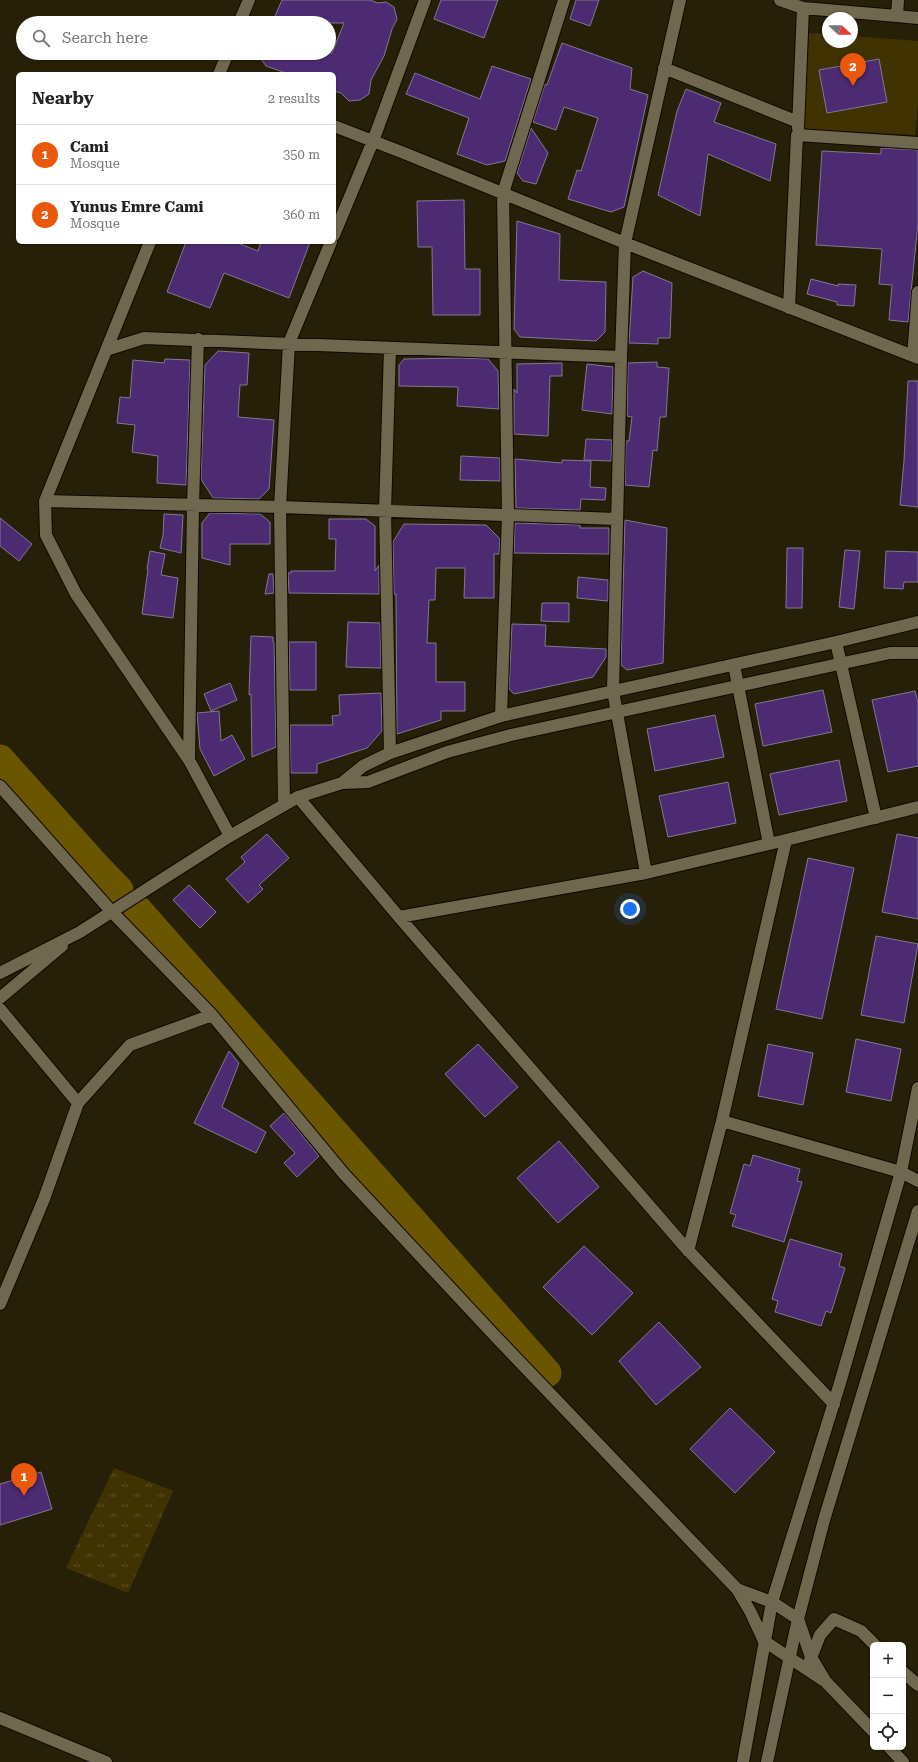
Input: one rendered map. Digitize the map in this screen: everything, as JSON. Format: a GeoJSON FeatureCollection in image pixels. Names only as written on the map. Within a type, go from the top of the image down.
{"type":"FeatureCollection","features":[{"type":"Feature","properties":{"kind":"street"},"geometry":{"type":"LineString","coordinates":[[243,16],[249,0]]}},
{"type":"Feature","properties":{"kind":"street"},"geometry":{"type":"LineString","coordinates":[[336,230],[373,141],[425,0]]}},
{"type":"Feature","properties":{"kind":"street"},"geometry":{"type":"LineString","coordinates":[[501,716],[508,515],[503,193],[564,0]]}},
{"type":"Feature","properties":{"kind":"street"},"geometry":{"type":"LineString","coordinates":[[646,872],[613,691],[625,243],[680,0]]}},
{"type":"Feature","properties":{"kind":"street"},"geometry":{"type":"LineString","coordinates":[[780,0],[803,8],[918,18]]}},
{"type":"Feature","properties":{"kind":"street"},"geometry":{"type":"LineString","coordinates":[[897,16],[898,0]]}},
{"type":"Feature","properties":{"kind":"street"},"geometry":{"type":"LineString","coordinates":[[788,308],[803,8]]}},
{"type":"Feature","properties":{"kind":"street"},"geometry":{"type":"LineString","coordinates":[[220,72],[225,60]]}},
{"type":"Feature","properties":{"kind":"street"},"geometry":{"type":"LineString","coordinates":[[664,68],[798,122]]}},
{"type":"Feature","properties":{"kind":"street"},"geometry":{"type":"LineString","coordinates":[[336,127],[788,308],[915,357],[918,292]]}},
{"type":"Feature","properties":{"kind":"street"},"geometry":{"type":"LineString","coordinates":[[797,135],[918,144]]}},
{"type":"Feature","properties":{"kind":"street"},"geometry":{"type":"LineString","coordinates":[[149,244],[45,501],[46,535],[76,594],[189,760],[230,836]]}},
{"type":"Feature","properties":{"kind":"street"},"geometry":{"type":"LineString","coordinates":[[284,805],[280,507],[289,343],[330,244]]}},
{"type":"Feature","properties":{"kind":"street"},"geometry":{"type":"LineString","coordinates":[[106,350],[144,338],[289,343],[390,349],[621,357]]}},
{"type":"Feature","properties":{"kind":"street"},"geometry":{"type":"LineString","coordinates":[[189,760],[193,505],[198,339]]}},
{"type":"Feature","properties":{"kind":"street"},"geometry":{"type":"LineString","coordinates":[[390,349],[385,511],[390,752]]}},
{"type":"Feature","properties":{"kind":"street"},"geometry":{"type":"LineString","coordinates":[[45,501],[280,507],[617,520]]}},
{"type":"Feature","properties":{"kind":"street"},"geometry":{"type":"LineString","coordinates":[[342,783],[363,766],[390,752],[501,716],[836,642],[918,622]]}},
{"type":"Feature","properties":{"kind":"street"},"geometry":{"type":"LineString","coordinates":[[836,642],[876,818]]}},
{"type":"Feature","properties":{"kind":"street"},"geometry":{"type":"LineString","coordinates":[[0,973],[80,932],[230,836],[298,797],[342,783],[368,782],[447,752],[511,735],[737,684],[890,653],[918,652]]}},
{"type":"Feature","properties":{"kind":"street"},"geometry":{"type":"LineString","coordinates":[[734,664],[769,844]]}},
{"type":"Feature","properties":{"kind":"street"},"geometry":{"type":"LineString","coordinates":[[0,786],[112,912],[212,1015],[344,1174],[495,1336],[737,1589],[750,1611],[764,1641],[826,1682]]}},
{"type":"Feature","properties":{"kind":"street"},"geometry":{"type":"LineString","coordinates":[[298,797],[399,917],[688,1251],[834,1404]]}},
{"type":"Feature","properties":{"kind":"street"},"geometry":{"type":"LineString","coordinates":[[399,917],[646,872],[786,840],[918,807]]}},
{"type":"Feature","properties":{"kind":"street"},"geometry":{"type":"LineString","coordinates":[[688,1251],[722,1121],[786,840]]}},
{"type":"Feature","properties":{"kind":"street"},"geometry":{"type":"LineString","coordinates":[[0,998],[80,932]]}},
{"type":"Feature","properties":{"kind":"street"},"geometry":{"type":"LineString","coordinates":[[0,1009],[78,1103]]}},
{"type":"Feature","properties":{"kind":"street"},"geometry":{"type":"LineString","coordinates":[[0,1304],[44,1199],[78,1103],[130,1045],[212,1015]]}},
{"type":"Feature","properties":{"kind":"street"},"geometry":{"type":"LineString","coordinates":[[743,1762],[772,1602],[834,1404],[901,1172],[918,1088]]}},
{"type":"Feature","properties":{"kind":"street"},"geometry":{"type":"LineString","coordinates":[[722,1121],[901,1172],[918,1181]]}},
{"type":"Feature","properties":{"kind":"street"},"geometry":{"type":"LineString","coordinates":[[767,1762],[798,1619],[824,1520],[918,1212]]}},
{"type":"Feature","properties":{"kind":"street"},"geometry":{"type":"LineString","coordinates":[[737,1589],[772,1602],[798,1619],[811,1657],[826,1682],[870,1728]]}},
{"type":"Feature","properties":{"kind":"street"},"geometry":{"type":"LineString","coordinates":[[806,1670],[820,1635],[834,1619],[861,1631],[872,1642]]}},
{"type":"Feature","properties":{"kind":"street"},"geometry":{"type":"LineString","coordinates":[[906,1675],[918,1685]]}},
{"type":"Feature","properties":{"kind":"street"},"geometry":{"type":"LineString","coordinates":[[0,1718],[106,1762]]}},
{"type":"Feature","properties":{"kind":"street"},"geometry":{"type":"LineString","coordinates":[[892,1750],[903,1762]]}},
{"type":"Feature","properties":{"kind":"green space"},"geometry":{"type":"Polygon","coordinates":[[[809,33],[822,34],[822,48],[858,48],[858,36],[918,41],[918,102],[915,135],[803,129],[809,33]]]}},
{"type":"Feature","properties":{"kind":"green space"},"geometry":{"type":"Polygon","coordinates":[[[114,1468],[173,1491],[128,1593],[66,1568],[114,1468]]]}},
{"type":"Feature","properties":{"kind":"building"},"geometry":{"type":"Polygon","coordinates":[[[282,0],[370,0],[378,3],[386,2],[394,7],[397,19],[392,29],[384,56],[371,80],[369,94],[360,100],[349,101],[341,93],[336,92],[336,72],[283,72],[266,66],[262,60],[336,60],[336,43],[344,23],[336,23],[336,16],[275,16],[282,0]]]}},
{"type":"Feature","properties":{"kind":"building"},"geometry":{"type":"Polygon","coordinates":[[[441,0],[498,0],[484,38],[434,19],[441,0]]]}},
{"type":"Feature","properties":{"kind":"building"},"geometry":{"type":"Polygon","coordinates":[[[576,0],[599,0],[590,26],[570,19],[576,0]]]}},
{"type":"Feature","properties":{"kind":"building"},"geometry":{"type":"Polygon","coordinates":[[[562,43],[632,68],[630,89],[648,95],[624,207],[611,212],[568,199],[577,170],[581,171],[598,118],[564,107],[556,130],[533,122],[545,84],[547,85],[562,43]]]}},
{"type":"Feature","properties":{"kind":"building"},"geometry":{"type":"Polygon","coordinates":[[[879,59],[887,102],[827,113],[819,70],[879,59]]]}},
{"type":"Feature","properties":{"kind":"building"},"geometry":{"type":"Polygon","coordinates":[[[492,66],[531,79],[505,161],[487,165],[457,154],[469,118],[406,94],[415,73],[480,99],[492,66]]]}},
{"type":"Feature","properties":{"kind":"building"},"geometry":{"type":"Polygon","coordinates":[[[686,89],[721,103],[714,122],[776,144],[770,181],[708,154],[700,216],[658,195],[677,111],[686,89]]]}},
{"type":"Feature","properties":{"kind":"building"},"geometry":{"type":"Polygon","coordinates":[[[531,128],[548,153],[536,184],[523,181],[517,173],[531,128]]]}},
{"type":"Feature","properties":{"kind":"building"},"geometry":{"type":"Polygon","coordinates":[[[881,148],[918,150],[918,223],[908,322],[889,320],[892,285],[879,284],[882,249],[816,245],[822,151],[881,154],[881,148]]]}},
{"type":"Feature","properties":{"kind":"building"},"geometry":{"type":"Polygon","coordinates":[[[464,200],[465,269],[480,269],[480,315],[433,315],[432,247],[418,247],[417,201],[464,200]]]}},
{"type":"Feature","properties":{"kind":"building"},"geometry":{"type":"Polygon","coordinates":[[[517,221],[560,234],[559,280],[606,282],[605,332],[596,341],[520,337],[514,329],[517,221]]]}},
{"type":"Feature","properties":{"kind":"building"},"geometry":{"type":"Polygon","coordinates":[[[185,244],[240,244],[258,251],[260,244],[309,244],[289,298],[224,273],[210,308],[167,292],[185,244]]]}},
{"type":"Feature","properties":{"kind":"building"},"geometry":{"type":"Polygon","coordinates":[[[643,271],[672,283],[670,338],[658,338],[658,344],[629,343],[633,277],[643,271]]]}},
{"type":"Feature","properties":{"kind":"building"},"geometry":{"type":"Polygon","coordinates":[[[811,279],[838,286],[838,284],[856,285],[854,306],[837,305],[837,302],[807,294],[811,279]]]}},
{"type":"Feature","properties":{"kind":"building"},"geometry":{"type":"Polygon","coordinates":[[[218,351],[249,353],[247,385],[240,385],[238,417],[274,420],[269,489],[259,499],[213,498],[201,479],[205,365],[218,351]]]}},
{"type":"Feature","properties":{"kind":"building"},"geometry":{"type":"Polygon","coordinates":[[[165,359],[190,360],[186,485],[157,483],[158,456],[132,452],[135,425],[117,423],[120,397],[130,398],[133,360],[164,363],[165,359]]]}},
{"type":"Feature","properties":{"kind":"building"},"geometry":{"type":"Polygon","coordinates":[[[404,359],[488,359],[498,371],[499,409],[457,406],[458,387],[399,386],[399,365],[404,359]]]}},
{"type":"Feature","properties":{"kind":"building"},"geometry":{"type":"Polygon","coordinates":[[[657,362],[657,367],[669,368],[666,417],[660,417],[657,451],[653,450],[649,487],[625,485],[626,441],[629,441],[632,417],[627,416],[628,363],[657,362]]]}},
{"type":"Feature","properties":{"kind":"building"},"geometry":{"type":"Polygon","coordinates":[[[562,363],[562,376],[550,376],[548,436],[514,434],[514,389],[517,393],[517,364],[562,363]]]}},
{"type":"Feature","properties":{"kind":"building"},"geometry":{"type":"Polygon","coordinates":[[[587,364],[613,367],[612,414],[582,410],[587,364]]]}},
{"type":"Feature","properties":{"kind":"building"},"geometry":{"type":"Polygon","coordinates":[[[908,381],[918,381],[918,507],[900,505],[908,381]]]}},
{"type":"Feature","properties":{"kind":"building"},"geometry":{"type":"Polygon","coordinates":[[[586,439],[612,440],[611,461],[584,460],[586,439]]]}},
{"type":"Feature","properties":{"kind":"building"},"geometry":{"type":"Polygon","coordinates":[[[461,456],[500,458],[500,481],[460,480],[461,456]]]}},
{"type":"Feature","properties":{"kind":"building"},"geometry":{"type":"Polygon","coordinates":[[[515,459],[562,463],[562,460],[591,461],[590,487],[606,488],[605,500],[581,499],[580,510],[516,508],[515,459]]]}},
{"type":"Feature","properties":{"kind":"building"},"geometry":{"type":"Polygon","coordinates":[[[210,513],[260,514],[270,522],[270,544],[230,544],[230,565],[202,558],[202,523],[210,513]]]}},
{"type":"Feature","properties":{"kind":"building"},"geometry":{"type":"Polygon","coordinates":[[[164,514],[183,515],[181,553],[160,548],[163,535],[164,514]]]}},
{"type":"Feature","properties":{"kind":"building"},"geometry":{"type":"Polygon","coordinates":[[[0,518],[32,544],[19,561],[0,546],[0,518]]]}},
{"type":"Feature","properties":{"kind":"building"},"geometry":{"type":"Polygon","coordinates":[[[329,519],[366,519],[375,526],[375,571],[379,565],[379,594],[289,593],[288,573],[291,573],[291,571],[335,571],[336,539],[329,539],[329,519]]]}},
{"type":"Feature","properties":{"kind":"building"},"geometry":{"type":"Polygon","coordinates":[[[625,520],[667,528],[663,663],[627,670],[621,665],[625,520]]]}},
{"type":"Feature","properties":{"kind":"building"},"geometry":{"type":"Polygon","coordinates":[[[515,523],[580,525],[580,528],[609,528],[609,554],[514,553],[515,523]]]}},
{"type":"Feature","properties":{"kind":"building"},"geometry":{"type":"Polygon","coordinates":[[[404,524],[486,525],[500,539],[499,554],[494,554],[494,598],[464,598],[465,568],[436,568],[435,600],[429,600],[427,643],[436,643],[436,682],[465,682],[465,711],[441,711],[441,720],[397,734],[396,594],[394,594],[393,542],[404,524]]]}},
{"type":"Feature","properties":{"kind":"building"},"geometry":{"type":"Polygon","coordinates":[[[787,548],[803,548],[802,608],[786,608],[787,548]]]}},
{"type":"Feature","properties":{"kind":"building"},"geometry":{"type":"Polygon","coordinates":[[[845,550],[860,551],[854,609],[839,607],[845,550]]]}},
{"type":"Feature","properties":{"kind":"building"},"geometry":{"type":"Polygon","coordinates":[[[150,551],[165,554],[161,575],[178,578],[173,618],[142,614],[150,551]]]}},
{"type":"Feature","properties":{"kind":"building"},"geometry":{"type":"Polygon","coordinates":[[[886,551],[918,552],[918,582],[904,582],[903,589],[884,588],[886,551]]]}},
{"type":"Feature","properties":{"kind":"building"},"geometry":{"type":"Polygon","coordinates":[[[269,574],[273,574],[274,593],[265,594],[269,574]]]}},
{"type":"Feature","properties":{"kind":"building"},"geometry":{"type":"Polygon","coordinates":[[[578,577],[608,580],[608,601],[577,598],[578,577]]]}},
{"type":"Feature","properties":{"kind":"building"},"geometry":{"type":"Polygon","coordinates":[[[542,603],[569,603],[569,622],[541,621],[542,603]]]}},
{"type":"Feature","properties":{"kind":"building"},"geometry":{"type":"Polygon","coordinates":[[[348,622],[380,623],[381,668],[346,667],[348,622]]]}},
{"type":"Feature","properties":{"kind":"building"},"geometry":{"type":"Polygon","coordinates":[[[512,624],[546,625],[545,646],[606,649],[606,657],[593,677],[514,694],[509,689],[512,624]]]}},
{"type":"Feature","properties":{"kind":"building"},"geometry":{"type":"Polygon","coordinates":[[[251,636],[273,637],[276,747],[252,757],[251,694],[249,695],[251,636]]]}},
{"type":"Feature","properties":{"kind":"building"},"geometry":{"type":"Polygon","coordinates":[[[289,642],[316,642],[316,690],[290,690],[289,642]]]}},
{"type":"Feature","properties":{"kind":"building"},"geometry":{"type":"Polygon","coordinates":[[[230,683],[237,700],[211,711],[204,694],[230,683]]]}},
{"type":"Feature","properties":{"kind":"building"},"geometry":{"type":"Polygon","coordinates":[[[823,690],[832,732],[763,746],[755,704],[823,690]]]}},
{"type":"Feature","properties":{"kind":"building"},"geometry":{"type":"Polygon","coordinates":[[[915,691],[918,703],[918,766],[888,772],[872,700],[915,691]]]}},
{"type":"Feature","properties":{"kind":"building"},"geometry":{"type":"Polygon","coordinates":[[[381,693],[382,731],[367,748],[317,764],[317,773],[291,773],[290,725],[333,725],[332,716],[340,715],[339,695],[381,693]]]}},
{"type":"Feature","properties":{"kind":"building"},"geometry":{"type":"Polygon","coordinates":[[[219,711],[221,741],[232,735],[245,759],[214,776],[200,749],[197,713],[219,711]]]}},
{"type":"Feature","properties":{"kind":"building"},"geometry":{"type":"Polygon","coordinates":[[[715,715],[724,757],[655,771],[647,729],[715,715]]]}},
{"type":"Feature","properties":{"kind":"building"},"geometry":{"type":"Polygon","coordinates":[[[839,760],[847,801],[779,815],[770,774],[839,760]]]}},
{"type":"Feature","properties":{"kind":"building"},"geometry":{"type":"Polygon","coordinates":[[[728,782],[736,823],[668,837],[659,796],[728,782]]]}},
{"type":"Feature","properties":{"kind":"building"},"geometry":{"type":"Polygon","coordinates":[[[267,834],[289,858],[259,885],[263,889],[248,903],[226,879],[245,862],[241,857],[267,834]]]}},
{"type":"Feature","properties":{"kind":"building"},"geometry":{"type":"Polygon","coordinates":[[[897,834],[918,838],[918,919],[882,912],[897,834]]]}},
{"type":"Feature","properties":{"kind":"building"},"geometry":{"type":"Polygon","coordinates":[[[808,858],[854,868],[822,1019],[776,1009],[808,858]]]}},
{"type":"Feature","properties":{"kind":"building"},"geometry":{"type":"Polygon","coordinates":[[[189,885],[216,912],[200,928],[173,900],[189,885]]]}},
{"type":"Feature","properties":{"kind":"building"},"geometry":{"type":"Polygon","coordinates":[[[876,936],[918,944],[904,1023],[861,1015],[876,936]]]}},
{"type":"Feature","properties":{"kind":"building"},"geometry":{"type":"Polygon","coordinates":[[[856,1039],[901,1049],[891,1101],[846,1092],[856,1039]]]}},
{"type":"Feature","properties":{"kind":"building"},"geometry":{"type":"Polygon","coordinates":[[[478,1044],[518,1087],[485,1117],[445,1074],[478,1044]]]}},
{"type":"Feature","properties":{"kind":"building"},"geometry":{"type":"Polygon","coordinates":[[[768,1044],[813,1053],[803,1105],[758,1096],[768,1044]]]}},
{"type":"Feature","properties":{"kind":"building"},"geometry":{"type":"Polygon","coordinates":[[[229,1051],[239,1063],[222,1107],[266,1132],[256,1153],[194,1123],[229,1051]]]}},
{"type":"Feature","properties":{"kind":"building"},"geometry":{"type":"Polygon","coordinates":[[[284,1113],[319,1156],[297,1177],[284,1163],[295,1153],[270,1126],[284,1113]]]}},
{"type":"Feature","properties":{"kind":"building"},"geometry":{"type":"Polygon","coordinates":[[[559,1141],[599,1187],[558,1223],[517,1178],[559,1141]]]}},
{"type":"Feature","properties":{"kind":"building"},"geometry":{"type":"Polygon","coordinates":[[[753,1155],[800,1169],[797,1181],[802,1182],[784,1242],[732,1226],[736,1215],[730,1213],[744,1164],[750,1166],[753,1155]]]}},
{"type":"Feature","properties":{"kind":"building"},"geometry":{"type":"Polygon","coordinates":[[[790,1239],[842,1254],[839,1266],[845,1268],[831,1313],[826,1311],[821,1326],[775,1312],[778,1301],[772,1299],[790,1239]]]}},
{"type":"Feature","properties":{"kind":"building"},"geometry":{"type":"Polygon","coordinates":[[[584,1246],[633,1293],[592,1335],[543,1287],[584,1246]]]}},
{"type":"Feature","properties":{"kind":"building"},"geometry":{"type":"Polygon","coordinates":[[[659,1322],[701,1367],[656,1405],[619,1361],[659,1322]]]}},
{"type":"Feature","properties":{"kind":"building"},"geometry":{"type":"Polygon","coordinates":[[[730,1408],[775,1452],[735,1493],[690,1449],[730,1408]]]}},
{"type":"Feature","properties":{"kind":"building"},"geometry":{"type":"Polygon","coordinates":[[[41,1472],[52,1509],[0,1525],[0,1484],[41,1472]]]}},
{"type":"Feature","properties":{"kind":"waterway"},"geometry":{"type":"LineString","coordinates":[[0,759],[119,890]]}},
{"type":"Feature","properties":{"kind":"waterway"},"geometry":{"type":"LineString","coordinates":[[138,910],[547,1373]]}},
{"type":"Feature","properties":{"kind":"place","name":"Yunus Emre Cami"},"geometry":{"type":"Point","coordinates":[853,86]}},
{"type":"Feature","properties":{"kind":"place","name":"Cami"},"geometry":{"type":"Point","coordinates":[24,1496]}}]}
